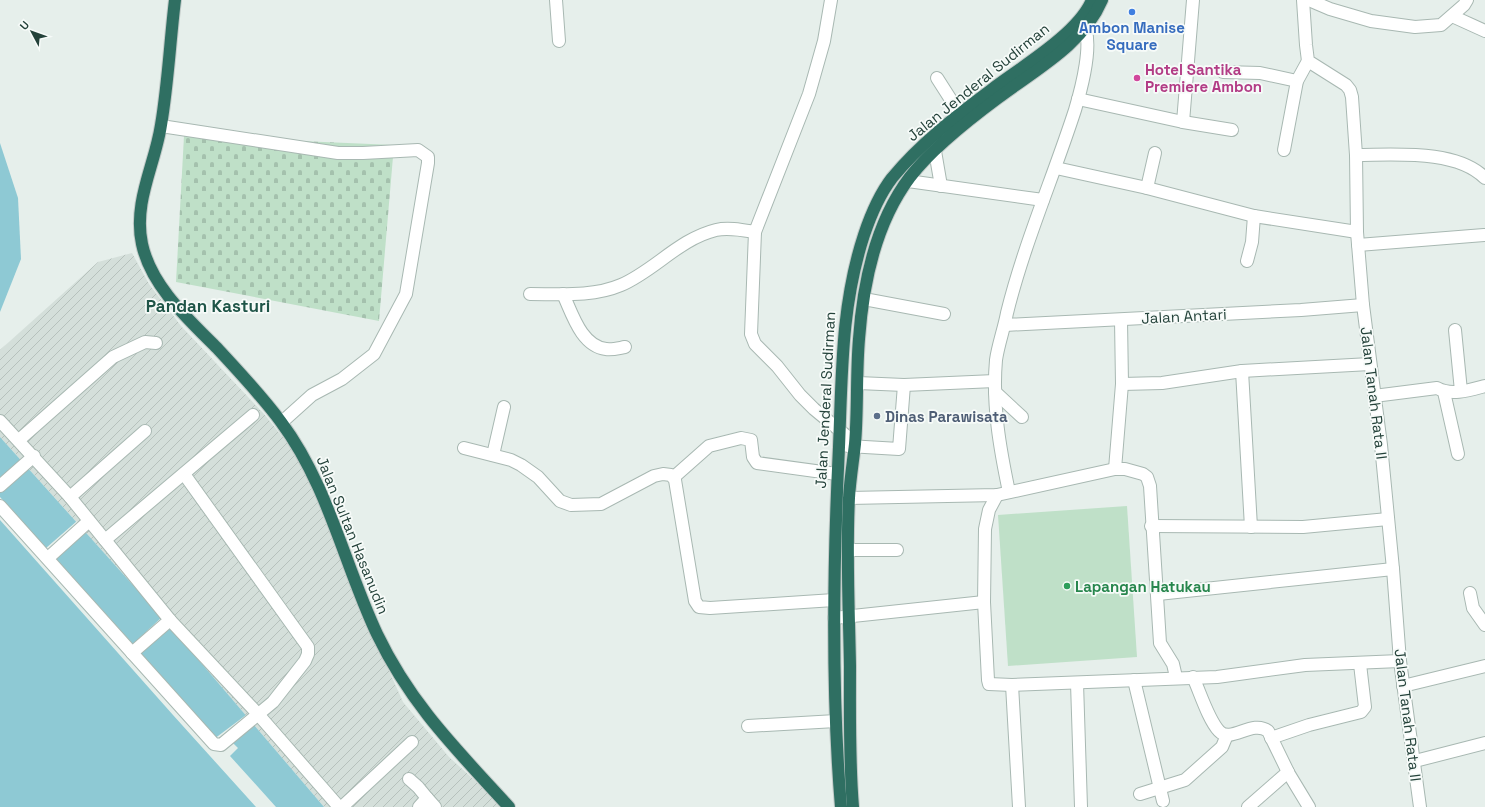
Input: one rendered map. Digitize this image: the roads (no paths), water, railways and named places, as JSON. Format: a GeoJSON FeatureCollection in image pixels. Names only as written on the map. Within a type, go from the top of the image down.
{"type":"FeatureCollection","features":[{"type":"Feature","properties":{"kind":"highway","name":"Jalan Sultan Hasanudin"},"geometry":{"type":"LineString","coordinates":[[175,0],[161,126],[141,201],[139,220],[142,246],[148,264],[181,311],[251,384],[282,422],[303,454],[316,482],[375,631],[392,665],[409,693],[432,723],[510,807]]}},
{"type":"Feature","properties":{"kind":"highway","name":"Jalan Jenderal Sudirman"},"geometry":{"type":"LineString","coordinates":[[841,807],[836,721],[834,618],[837,474],[842,343],[848,296],[857,258],[873,209],[893,177],[933,137],[960,114],[1045,50],[1083,24],[1092,0]]}},
{"type":"Feature","properties":{"kind":"highway","name":"Jalan Jenderal Sudirman"},"geometry":{"type":"LineString","coordinates":[[853,807],[849,763],[849,498],[855,445],[859,340],[864,299],[872,256],[887,214],[908,181],[935,151],[975,116],[1065,48],[1102,0]]}},
{"type":"Feature","properties":{"kind":"street"},"geometry":{"type":"LineString","coordinates":[[556,0],[559,42]]}},
{"type":"Feature","properties":{"kind":"street"},"geometry":{"type":"LineString","coordinates":[[831,0],[824,41],[809,94],[755,232],[751,334],[752,339],[805,399],[855,445]]}},
{"type":"Feature","properties":{"kind":"street"},"geometry":{"type":"LineString","coordinates":[[1183,122],[1194,0]]}},
{"type":"Feature","properties":{"kind":"street"},"geometry":{"type":"LineString","coordinates":[[1284,150],[1297,80],[1308,61],[1306,45],[1311,1],[1337,11],[1371,21],[1415,27],[1441,25],[1464,6],[1467,0]]}},
{"type":"Feature","properties":{"kind":"street"},"geometry":{"type":"LineString","coordinates":[[1452,16],[1485,30]]}},
{"type":"Feature","properties":{"kind":"street"},"geometry":{"type":"LineString","coordinates":[[1009,492],[1000,449],[995,387],[996,359],[1016,278],[1043,200],[1056,168],[1078,99],[1086,58],[1083,24]]}},
{"type":"Feature","properties":{"kind":"street","name":"Jalan Tanah Rata II"},"geometry":{"type":"LineString","coordinates":[[1308,61],[1323,72],[1346,85],[1350,90],[1356,155],[1357,232],[1363,305],[1388,519],[1400,661],[1415,761],[1420,807]]}},
{"type":"Feature","properties":{"kind":"street"},"geometry":{"type":"LineString","coordinates":[[1223,72],[1260,73],[1297,80]]}},
{"type":"Feature","properties":{"kind":"street"},"geometry":{"type":"LineString","coordinates":[[937,78],[960,114]]}},
{"type":"Feature","properties":{"kind":"street"},"geometry":{"type":"LineString","coordinates":[[1078,99],[1183,122],[1232,130]]}},
{"type":"Feature","properties":{"kind":"street"},"geometry":{"type":"LineString","coordinates":[[161,126],[338,153],[363,154],[418,150],[428,157],[406,294],[374,354],[342,379],[312,395],[282,422]]}},
{"type":"Feature","properties":{"kind":"street"},"geometry":{"type":"LineString","coordinates":[[935,151],[941,186]]}},
{"type":"Feature","properties":{"kind":"street"},"geometry":{"type":"LineString","coordinates":[[1147,188],[1155,153]]}},
{"type":"Feature","properties":{"kind":"street"},"geometry":{"type":"LineString","coordinates":[[1356,155],[1427,156],[1454,161],[1472,168],[1485,178]]}},
{"type":"Feature","properties":{"kind":"street"},"geometry":{"type":"LineString","coordinates":[[1056,168],[1147,188],[1254,216],[1357,232]]}},
{"type":"Feature","properties":{"kind":"street"},"geometry":{"type":"LineString","coordinates":[[908,181],[1043,200]]}},
{"type":"Feature","properties":{"kind":"street"},"geometry":{"type":"LineString","coordinates":[[1247,261],[1252,242],[1254,216]]}},
{"type":"Feature","properties":{"kind":"street"},"geometry":{"type":"LineString","coordinates":[[530,294],[590,293],[623,284],[669,253],[702,235],[717,230],[755,232]]}},
{"type":"Feature","properties":{"kind":"street"},"geometry":{"type":"LineString","coordinates":[[1358,245],[1484,235]]}},
{"type":"Feature","properties":{"kind":"street"},"geometry":{"type":"LineString","coordinates":[[563,294],[578,326],[593,345],[605,349],[625,347]]}},
{"type":"Feature","properties":{"kind":"street"},"geometry":{"type":"LineString","coordinates":[[864,299],[944,314]]}},
{"type":"Feature","properties":{"kind":"street","name":"Jalan Antari"},"geometry":{"type":"LineString","coordinates":[[1004,325],[1121,320],[1363,305]]}},
{"type":"Feature","properties":{"kind":"street"},"geometry":{"type":"LineString","coordinates":[[1115,469],[1122,384],[1121,320]]}},
{"type":"Feature","properties":{"kind":"street"},"geometry":{"type":"LineString","coordinates":[[1455,330],[1461,391]]}},
{"type":"Feature","properties":{"kind":"street"},"geometry":{"type":"LineString","coordinates":[[19,440],[113,357],[145,342],[156,343]]}},
{"type":"Feature","properties":{"kind":"street"},"geometry":{"type":"LineString","coordinates":[[1122,384],[1162,383],[1242,371],[1370,364]]}},
{"type":"Feature","properties":{"kind":"street"},"geometry":{"type":"LineString","coordinates":[[1242,371],[1251,527]]}},
{"type":"Feature","properties":{"kind":"street"},"geometry":{"type":"LineString","coordinates":[[858,383],[995,387],[1022,417]]}},
{"type":"Feature","properties":{"kind":"street"},"geometry":{"type":"LineString","coordinates":[[839,446],[855,445],[899,449],[904,385]]}},
{"type":"Feature","properties":{"kind":"street"},"geometry":{"type":"LineString","coordinates":[[1374,396],[1437,388],[1444,392],[1461,391],[1485,386]]}},
{"type":"Feature","properties":{"kind":"street"},"geometry":{"type":"LineString","coordinates":[[1444,392],[1458,454]]}},
{"type":"Feature","properties":{"kind":"street"},"geometry":{"type":"LineString","coordinates":[[493,455],[504,407]]}},
{"type":"Feature","properties":{"kind":"street"},"geometry":{"type":"LineString","coordinates":[[105,540],[253,415]]}},
{"type":"Feature","properties":{"kind":"street"},"geometry":{"type":"LineString","coordinates":[[0,421],[34,456],[70,498],[170,620],[257,713],[339,807]]}},
{"type":"Feature","properties":{"kind":"street"},"geometry":{"type":"LineString","coordinates":[[70,498],[145,431]]}},
{"type":"Feature","properties":{"kind":"street"},"geometry":{"type":"LineString","coordinates":[[674,477],[709,446],[741,438],[752,440],[753,457],[757,463],[837,474]]}},
{"type":"Feature","properties":{"kind":"street"},"geometry":{"type":"LineString","coordinates":[[464,448],[493,455],[521,465],[538,477],[560,501],[571,505],[601,504],[654,476],[668,474],[674,477]]}},
{"type":"Feature","properties":{"kind":"street"},"geometry":{"type":"LineString","coordinates":[[0,486],[34,456]]}},
{"type":"Feature","properties":{"kind":"street"},"geometry":{"type":"LineString","coordinates":[[849,498],[997,495],[1115,469],[1138,472],[1147,477],[1150,486],[1151,526],[1158,594],[1160,643],[1173,664],[1176,677]]}},
{"type":"Feature","properties":{"kind":"street"},"geometry":{"type":"LineString","coordinates":[[0,506],[214,744],[221,746],[257,713],[273,702],[305,661],[308,654],[308,647],[184,474]]}},
{"type":"Feature","properties":{"kind":"street"},"geometry":{"type":"LineString","coordinates":[[674,477],[693,593],[697,605],[703,608],[710,608],[834,600]]}},
{"type":"Feature","properties":{"kind":"street"},"geometry":{"type":"LineString","coordinates":[[997,495],[989,510],[985,529],[984,602],[988,682],[992,684],[1012,685],[1077,683],[1176,677],[1217,677],[1305,665],[1360,664],[1400,661]]}},
{"type":"Feature","properties":{"kind":"street"},"geometry":{"type":"LineString","coordinates":[[1151,526],[1303,527],[1388,519]]}},
{"type":"Feature","properties":{"kind":"street"},"geometry":{"type":"LineString","coordinates":[[48,558],[89,521]]}},
{"type":"Feature","properties":{"kind":"street"},"geometry":{"type":"LineString","coordinates":[[848,550],[897,550]]}},
{"type":"Feature","properties":{"kind":"street"},"geometry":{"type":"LineString","coordinates":[[1158,594],[1393,569]]}},
{"type":"Feature","properties":{"kind":"street"},"geometry":{"type":"LineString","coordinates":[[1470,593],[1472,608],[1485,625]]}},
{"type":"Feature","properties":{"kind":"street"},"geometry":{"type":"LineString","coordinates":[[834,618],[848,618],[984,602]]}},
{"type":"Feature","properties":{"kind":"street"},"geometry":{"type":"LineString","coordinates":[[132,653],[170,620]]}},
{"type":"Feature","properties":{"kind":"street"},"geometry":{"type":"LineString","coordinates":[[1271,738],[1309,725],[1361,712],[1365,707],[1360,664]]}},
{"type":"Feature","properties":{"kind":"street"},"geometry":{"type":"LineString","coordinates":[[1403,686],[1485,666]]}},
{"type":"Feature","properties":{"kind":"street"},"geometry":{"type":"LineString","coordinates":[[1194,677],[1214,725],[1218,730],[1227,736],[1261,727],[1268,731],[1288,772],[1309,807]]}},
{"type":"Feature","properties":{"kind":"street"},"geometry":{"type":"LineString","coordinates":[[1134,680],[1163,801]]}},
{"type":"Feature","properties":{"kind":"street"},"geometry":{"type":"LineString","coordinates":[[1077,683],[1081,807]]}},
{"type":"Feature","properties":{"kind":"street"},"geometry":{"type":"LineString","coordinates":[[1012,685],[1019,807]]}},
{"type":"Feature","properties":{"kind":"street"},"geometry":{"type":"LineString","coordinates":[[748,726],[836,721]]}},
{"type":"Feature","properties":{"kind":"street"},"geometry":{"type":"LineString","coordinates":[[1140,794],[1160,786],[1184,780],[1194,773],[1222,747],[1227,736]]}},
{"type":"Feature","properties":{"kind":"street"},"geometry":{"type":"LineString","coordinates":[[342,807],[412,742]]}},
{"type":"Feature","properties":{"kind":"street"},"geometry":{"type":"LineString","coordinates":[[1415,761],[1485,743]]}},
{"type":"Feature","properties":{"kind":"street"},"geometry":{"type":"LineString","coordinates":[[1248,807],[1288,772]]}},
{"type":"Feature","properties":{"kind":"street"},"geometry":{"type":"LineString","coordinates":[[409,779],[431,802],[419,807]]}},
{"type":"Feature","properties":{"kind":"water"},"geometry":{"type":"Polygon","coordinates":[[[0,143],[18,198],[21,259],[0,312],[0,143]]]}},
{"type":"Feature","properties":{"kind":"water"},"geometry":{"type":"Polygon","coordinates":[[[0,437],[167,623],[324,807],[0,807],[0,437]]]}},
{"type":"Feature","properties":{"kind":"place","name":"Ambon Manise Square"},"geometry":{"type":"Point","coordinates":[1132,12]}},
{"type":"Feature","properties":{"kind":"place","name":"Hotel Santika Premiere Ambon"},"geometry":{"type":"Point","coordinates":[1137,78]}},
{"type":"Feature","properties":{"kind":"place","name":"Dinas Parawisata"},"geometry":{"type":"Point","coordinates":[877,416]}},
{"type":"Feature","properties":{"kind":"place","name":"Lapangan Hatukau"},"geometry":{"type":"Point","coordinates":[1067,586]}},
{"type":"Feature","properties":{"kind":"district","name":"Pandan Kasturi"},"geometry":{"type":"Point","coordinates":[208,306]}}]}
